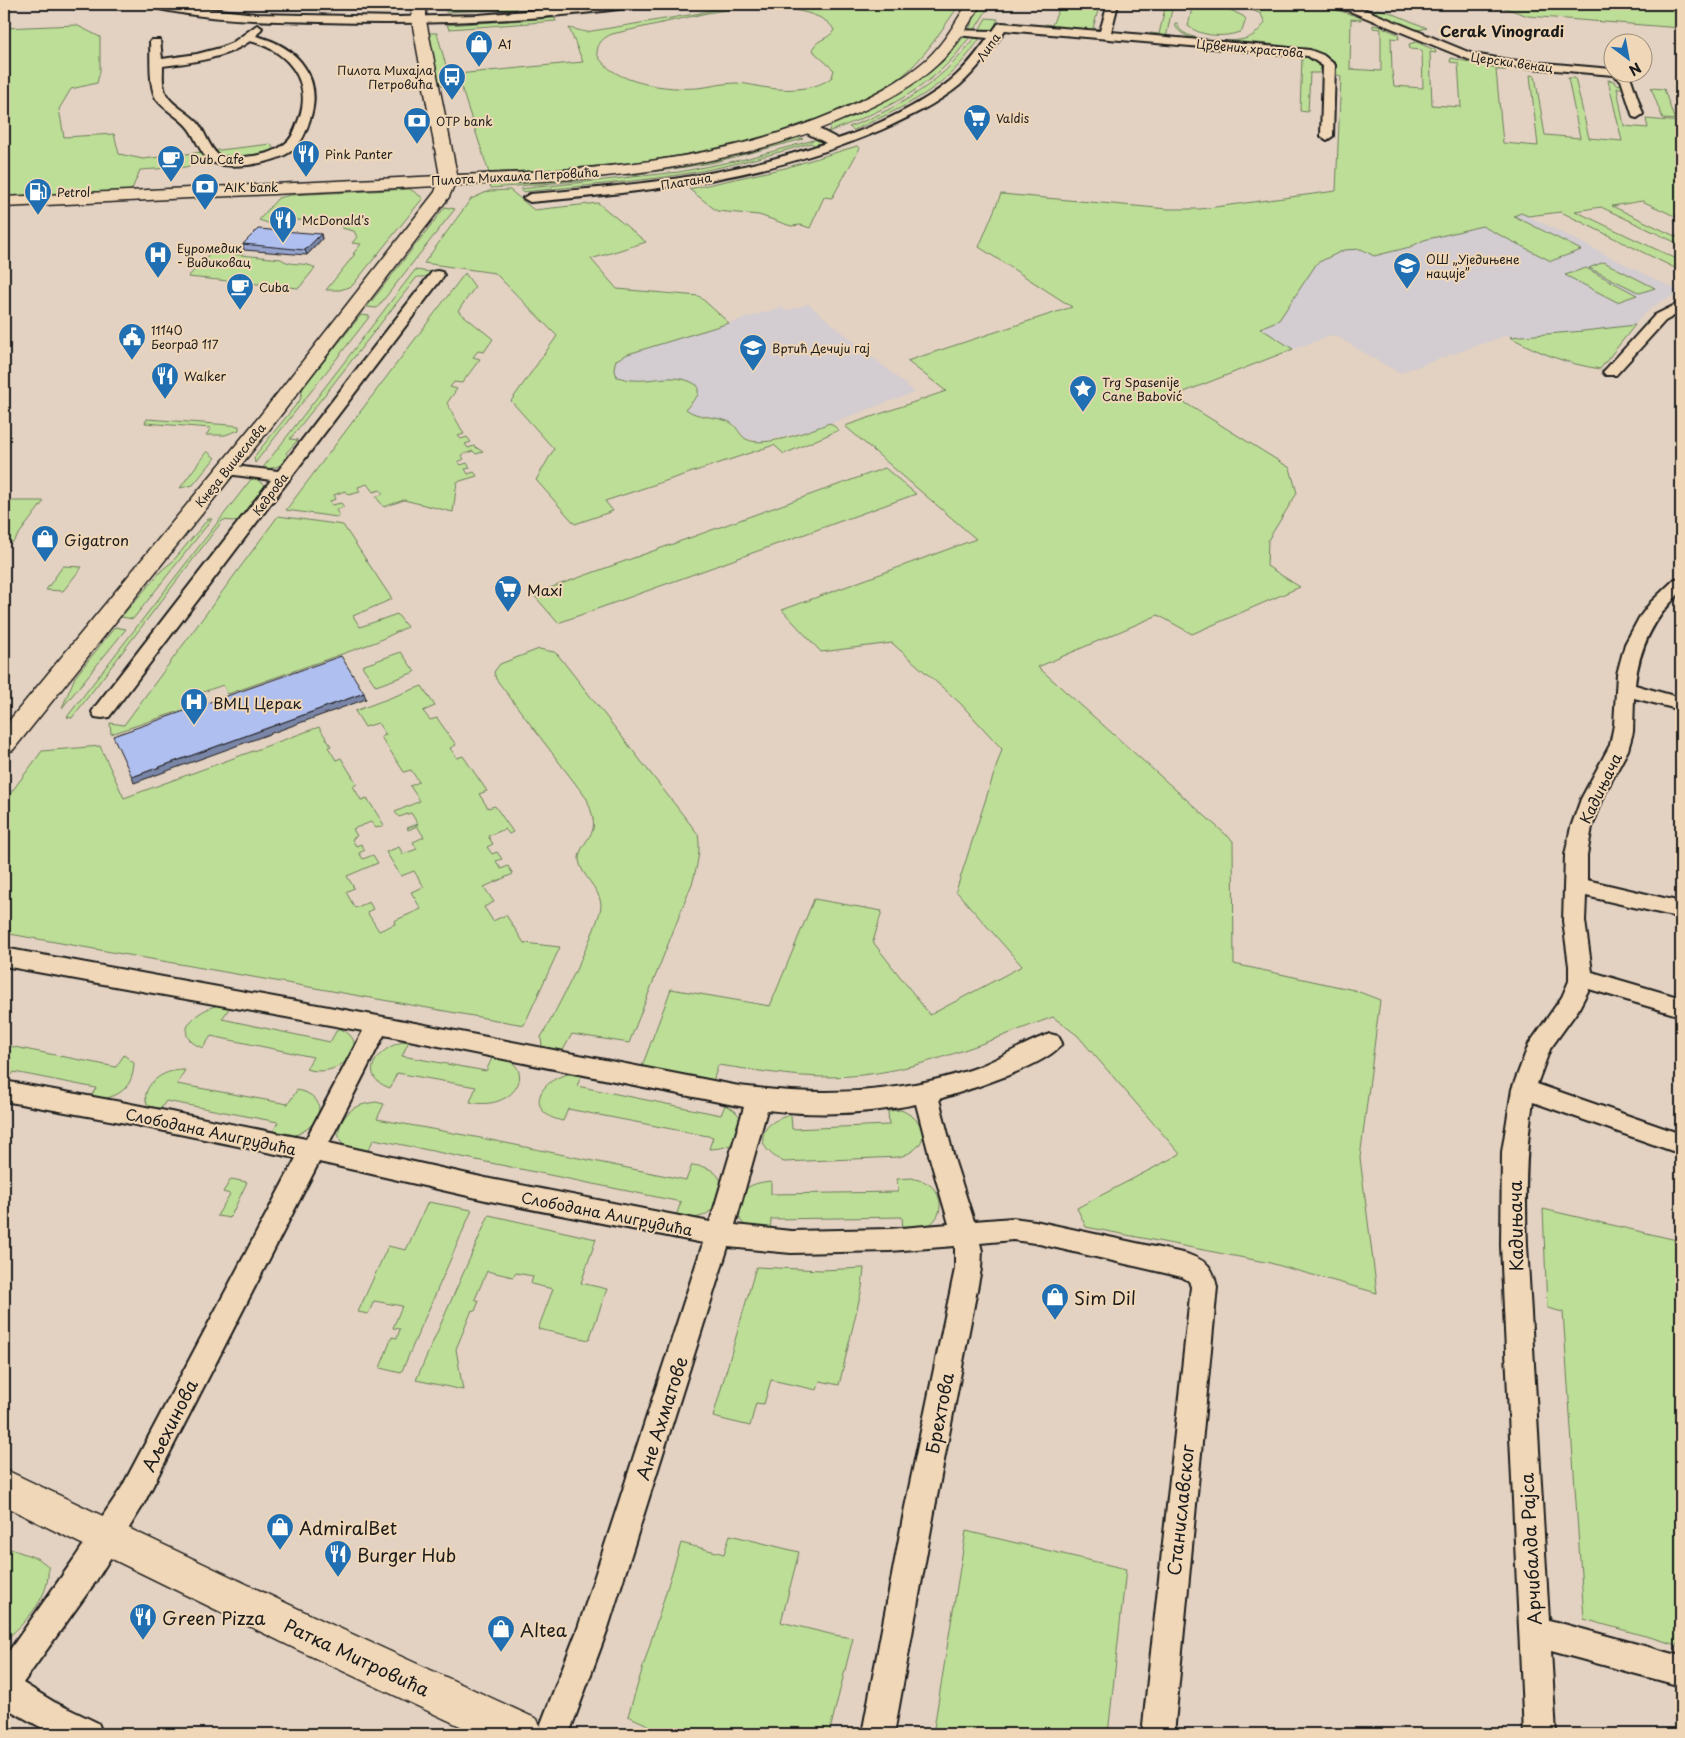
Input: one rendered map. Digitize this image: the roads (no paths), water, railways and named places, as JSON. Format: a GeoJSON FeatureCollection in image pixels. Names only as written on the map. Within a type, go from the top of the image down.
{"type":"FeatureCollection","features":[{"type":"Feature","properties":{"kind":"main road"},"geometry":{"type":"LineString","coordinates":[[419,4],[419,21],[449,172],[448,180]]}},
{"type":"Feature","properties":{"kind":"main road","name":"Пилота Михаила Петровића"},"geometry":{"type":"LineString","coordinates":[[4,202],[569,174],[672,162],[743,148],[810,129],[853,111],[907,80],[934,60],[956,32],[974,4]]}},
{"type":"Feature","properties":{"kind":"main road","name":"Кнеза Вишеслава"},"geometry":{"type":"LineString","coordinates":[[4,744],[226,470],[430,211],[443,193],[448,180]]}},
{"type":"Feature","properties":{"kind":"main road","name":"Ратка Митровића"},"geometry":{"type":"LineString","coordinates":[[4,1487],[522,1734]]}},
{"type":"Feature","properties":{"kind":"street"},"geometry":{"type":"LineString","coordinates":[[150,4],[193,12],[267,17],[419,21],[540,16],[635,4]]}},
{"type":"Feature","properties":{"kind":"street"},"geometry":{"type":"LineString","coordinates":[[1105,35],[1114,4]]}},
{"type":"Feature","properties":{"kind":"street","name":"Церски венац"},"geometry":{"type":"LineString","coordinates":[[1332,4],[1350,7],[1470,57],[1508,63],[1602,71]]}},
{"type":"Feature","properties":{"kind":"street"},"geometry":{"type":"LineString","coordinates":[[156,63],[209,55],[236,45],[248,37],[267,17]]}},
{"type":"Feature","properties":{"kind":"street","name":"Липа"},"geometry":{"type":"LineString","coordinates":[[838,144],[901,116],[954,84],[976,64],[1002,26],[1158,40]]}},
{"type":"Feature","properties":{"kind":"street"},"geometry":{"type":"LineString","coordinates":[[956,32],[996,35]]}},
{"type":"Feature","properties":{"kind":"street"},"geometry":{"type":"LineString","coordinates":[[156,42],[156,63],[160,96],[192,125],[212,157],[233,162],[276,154],[293,143],[305,122],[308,96],[305,77],[295,60],[268,41],[248,37]]}},
{"type":"Feature","properties":{"kind":"street","name":"Црвених храстова"},"geometry":{"type":"LineString","coordinates":[[1158,40],[1296,51],[1318,57],[1329,65],[1327,136]]}},
{"type":"Feature","properties":{"kind":"street"},"geometry":{"type":"LineString","coordinates":[[1627,82],[1637,114]]}},
{"type":"Feature","properties":{"kind":"street"},"geometry":{"type":"LineString","coordinates":[[810,129],[838,144]]}},
{"type":"Feature","properties":{"kind":"street","name":"Платана"},"geometry":{"type":"LineString","coordinates":[[530,198],[603,192],[699,179],[756,167],[838,144]]}},
{"type":"Feature","properties":{"kind":"street","name":"Кедрова"},"geometry":{"type":"LineString","coordinates":[[102,712],[437,275]]}},
{"type":"Feature","properties":{"kind":"street"},"geometry":{"type":"LineString","coordinates":[[1611,372],[1660,318],[1681,306]]}},
{"type":"Feature","properties":{"kind":"street"},"geometry":{"type":"LineString","coordinates":[[226,470],[283,477]]}},
{"type":"Feature","properties":{"kind":"street","name":"Кадињача"},"geometry":{"type":"LineString","coordinates":[[1522,1363],[1514,1262],[1514,1182],[1518,1123],[1524,1089],[1530,1067],[1541,1043],[1574,998],[1579,987],[1581,978],[1574,921],[1575,870],[1580,830],[1600,781],[1612,765],[1620,746],[1624,726],[1628,662],[1644,623],[1658,604],[1681,583]]}},
{"type":"Feature","properties":{"kind":"street"},"geometry":{"type":"LineString","coordinates":[[1625,689],[1681,704]]}},
{"type":"Feature","properties":{"kind":"street"},"geometry":{"type":"LineString","coordinates":[[1576,886],[1681,910]]}},
{"type":"Feature","properties":{"kind":"street"},"geometry":{"type":"LineString","coordinates":[[4,957],[202,991],[758,1099],[844,1103],[890,1100],[926,1094],[1009,1066],[1050,1044]]}},
{"type":"Feature","properties":{"kind":"street"},"geometry":{"type":"LineString","coordinates":[[1581,978],[1681,1008]]}},
{"type":"Feature","properties":{"kind":"street","name":"Аљехинова"},"geometry":{"type":"LineString","coordinates":[[4,1684],[107,1537],[132,1497],[378,1025]]}},
{"type":"Feature","properties":{"kind":"street"},"geometry":{"type":"LineString","coordinates":[[1524,1089],[1681,1144]]}},
{"type":"Feature","properties":{"kind":"street","name":"Слободана Алигрудића"},"geometry":{"type":"LineString","coordinates":[[4,1091],[121,1112],[719,1235],[791,1242],[890,1240],[1013,1229],[1036,1232],[1187,1266],[1201,1274],[1204,1286]]}},
{"type":"Feature","properties":{"kind":"street","name":"Брехтова"},"geometry":{"type":"LineString","coordinates":[[878,1734],[920,1506],[968,1269],[969,1251],[965,1234],[943,1162],[926,1094]]}},
{"type":"Feature","properties":{"kind":"street","name":"Ане Ахматове"},"geometry":{"type":"LineString","coordinates":[[554,1734],[593,1628],[719,1235],[758,1099]]}},
{"type":"Feature","properties":{"kind":"street","name":"Станиславског"},"geometry":{"type":"LineString","coordinates":[[1158,1734],[1204,1286]]}},
{"type":"Feature","properties":{"kind":"street","name":"Арчибалда Рајса"},"geometry":{"type":"LineString","coordinates":[[1522,1363],[1540,1734]]}},
{"type":"Feature","properties":{"kind":"street"},"geometry":{"type":"LineString","coordinates":[[1534,1631],[1681,1671]]}},
{"type":"Feature","properties":{"kind":"street"},"geometry":{"type":"LineString","coordinates":[[4,1689],[43,1713],[87,1734]]}},
{"type":"Feature","properties":{"kind":"place","name":"A1"},"geometry":{"type":"Point","coordinates":[479,68]}},
{"type":"Feature","properties":{"kind":"place","name":"Пилота Михајла Петровића"},"geometry":{"type":"Point","coordinates":[452,101]}},
{"type":"Feature","properties":{"kind":"place","name":"Valdis"},"geometry":{"type":"Point","coordinates":[977,142]}},
{"type":"Feature","properties":{"kind":"place","name":"OTP bank"},"geometry":{"type":"Point","coordinates":[417,145]}},
{"type":"Feature","properties":{"kind":"place","name":"Pink Panter"},"geometry":{"type":"Point","coordinates":[306,178]}},
{"type":"Feature","properties":{"kind":"place","name":"Dub Cafe"},"geometry":{"type":"Point","coordinates":[171,183]}},
{"type":"Feature","properties":{"kind":"place","name":"AIK bank"},"geometry":{"type":"Point","coordinates":[205,211]}},
{"type":"Feature","properties":{"kind":"place","name":"Petrol"},"geometry":{"type":"Point","coordinates":[38,216]}},
{"type":"Feature","properties":{"kind":"place","name":"McDonald's"},"geometry":{"type":"Point","coordinates":[283,244]}},
{"type":"Feature","properties":{"kind":"place","name":"Еуромедик - Видиковац"},"geometry":{"type":"Point","coordinates":[158,279]}},
{"type":"Feature","properties":{"kind":"place","name":"ОШ „Уједињене нације”"},"geometry":{"type":"Point","coordinates":[1407,290]}},
{"type":"Feature","properties":{"kind":"place","name":"Cuba"},"geometry":{"type":"Point","coordinates":[240,311]}},
{"type":"Feature","properties":{"kind":"place","name":"11140 Београд 117"},"geometry":{"type":"Point","coordinates":[132,361]}},
{"type":"Feature","properties":{"kind":"place","name":"Вртић Дечији гај"},"geometry":{"type":"Point","coordinates":[753,372]}},
{"type":"Feature","properties":{"kind":"place","name":"Walker"},"geometry":{"type":"Point","coordinates":[165,400]}},
{"type":"Feature","properties":{"kind":"place","name":"Trg Spasenije Cane Babović"},"geometry":{"type":"Point","coordinates":[1083,413]}},
{"type":"Feature","properties":{"kind":"place","name":"Gigatron"},"geometry":{"type":"Point","coordinates":[45,563]}},
{"type":"Feature","properties":{"kind":"place","name":"Maxi"},"geometry":{"type":"Point","coordinates":[508,613]}},
{"type":"Feature","properties":{"kind":"place","name":"ВМЦ Церак"},"geometry":{"type":"Point","coordinates":[194,726]}},
{"type":"Feature","properties":{"kind":"place","name":"Sim Dil"},"geometry":{"type":"Point","coordinates":[1055,1321]}},
{"type":"Feature","properties":{"kind":"place","name":"AdmiralBet"},"geometry":{"type":"Point","coordinates":[280,1551]}},
{"type":"Feature","properties":{"kind":"place","name":"Burger Hub"},"geometry":{"type":"Point","coordinates":[338,1578]}},
{"type":"Feature","properties":{"kind":"place","name":"Green Pizza"},"geometry":{"type":"Point","coordinates":[143,1641]}},
{"type":"Feature","properties":{"kind":"place","name":"Altea"},"geometry":{"type":"Point","coordinates":[501,1653]}},
{"type":"Feature","properties":{"kind":"district","name":"Cerak Vinogradi"},"geometry":{"type":"Point","coordinates":[1502,30]}}]}
